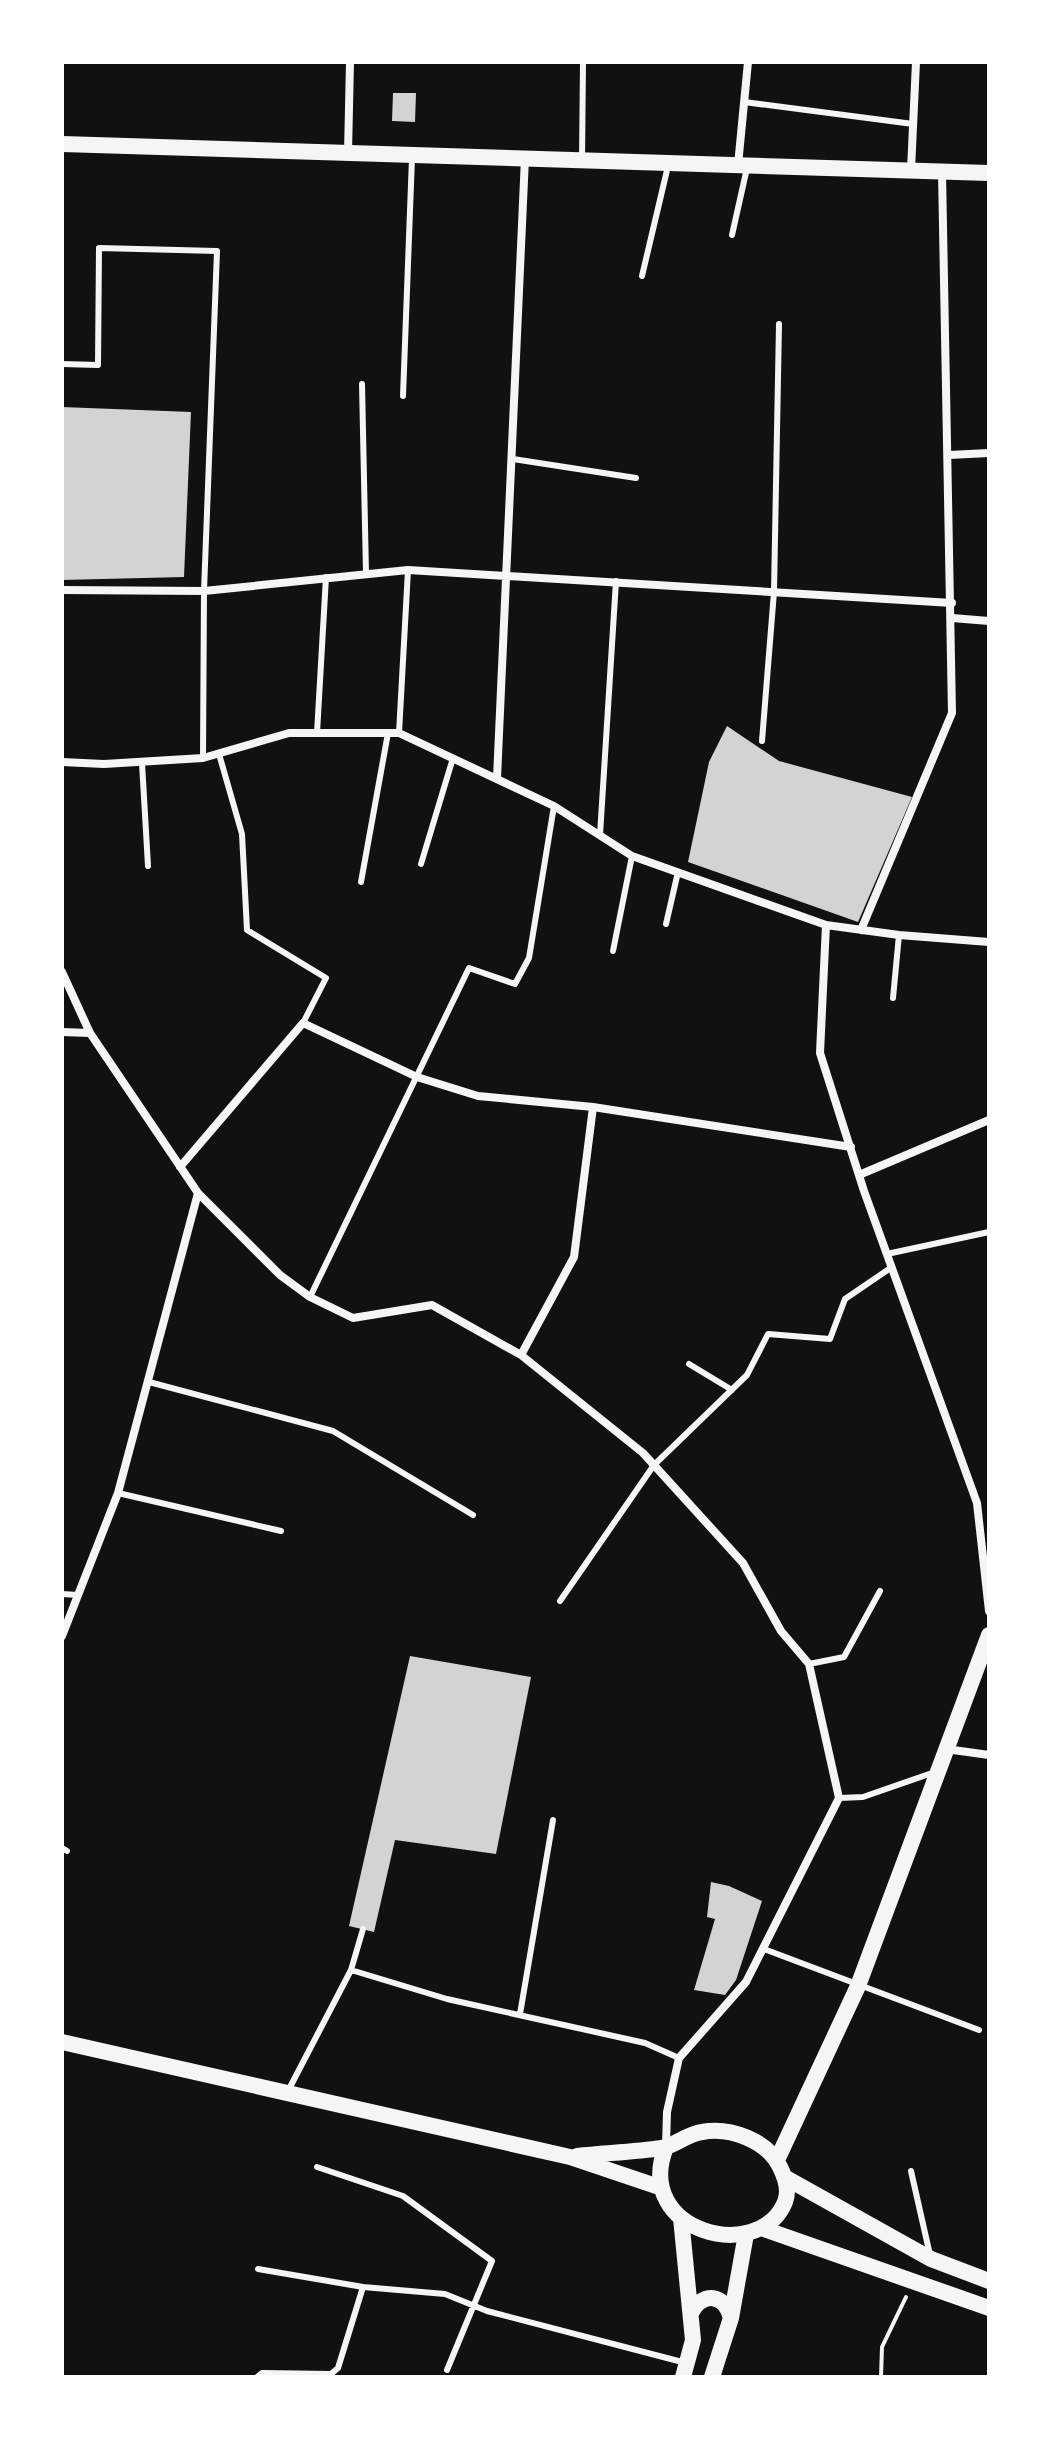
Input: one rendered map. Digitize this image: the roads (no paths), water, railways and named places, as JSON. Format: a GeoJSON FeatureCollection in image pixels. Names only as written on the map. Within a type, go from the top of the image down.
{"type":"FeatureCollection","features":[{"type":"Feature","properties":{"kind":"main road"},"geometry":{"type":"LineString","coordinates":[[62,144],[989,173]]}},
{"type":"Feature","properties":{"kind":"main road"},"geometry":{"type":"LineString","coordinates":[[777,2160],[858,1986],[989,1635]]}},
{"type":"Feature","properties":{"kind":"main road"},"geometry":{"type":"LineString","coordinates":[[62,2042],[570,2157],[659,2187]]}},
{"type":"Feature","properties":{"kind":"main road"},"geometry":{"type":"LineString","coordinates":[[570,2157],[666,2147],[702,2132],[735,2133],[765,2147],[777,2160],[786,2178],[787,2199],[777,2217],[753,2231],[712,2377]]}},
{"type":"Feature","properties":{"kind":"main road"},"geometry":{"type":"LineString","coordinates":[[666,2147],[658,2167],[659,2187],[668,2205],[681,2218],[710,2233],[753,2231],[989,2308]]}},
{"type":"Feature","properties":{"kind":"main road"},"geometry":{"type":"LineString","coordinates":[[786,2178],[931,2259],[989,2281]]}},
{"type":"Feature","properties":{"kind":"main road"},"geometry":{"type":"LineString","coordinates":[[681,2218],[693,2340],[685,2370]]}},
{"type":"Feature","properties":{"kind":"main road"},"geometry":{"type":"LineString","coordinates":[[691,2313],[696,2303],[707,2297],[719,2298],[728,2306],[731,2318]]}},
{"type":"Feature","properties":{"kind":"street"},"geometry":{"type":"LineString","coordinates":[[348,153],[350,62]]}},
{"type":"Feature","properties":{"kind":"street"},"geometry":{"type":"LineString","coordinates":[[743,165],[748,62]]}},
{"type":"Feature","properties":{"kind":"street"},"geometry":{"type":"LineString","coordinates":[[911,170],[916,62]]}},
{"type":"Feature","properties":{"kind":"street"},"geometry":{"type":"LineString","coordinates":[[497,778],[525,158]]}},
{"type":"Feature","properties":{"kind":"street"},"geometry":{"type":"LineString","coordinates":[[861,930],[952,713],[942,171]]}},
{"type":"Feature","properties":{"kind":"street"},"geometry":{"type":"LineString","coordinates":[[949,455],[989,453]]}},
{"type":"Feature","properties":{"kind":"street"},"geometry":{"type":"LineString","coordinates":[[62,590],[204,591],[326,576],[408,570],[952,603]]}},
{"type":"Feature","properties":{"kind":"street"},"geometry":{"type":"LineString","coordinates":[[952,618],[989,621]]}},
{"type":"Feature","properties":{"kind":"street"},"geometry":{"type":"LineString","coordinates":[[62,762],[142,763],[203,758],[289,733],[399,733],[554,806],[632,856],[826,925],[989,942]]}},
{"type":"Feature","properties":{"kind":"street"},"geometry":{"type":"LineString","coordinates":[[826,925],[820,1053],[859,1175],[977,1503],[989,1611]]}},
{"type":"Feature","properties":{"kind":"street"},"geometry":{"type":"LineString","coordinates":[[62,972],[90,1033],[198,1193],[280,1275],[310,1297],[353,1318],[432,1305],[521,1355],[654,1465],[743,1563],[781,1631],[809,1664],[839,1798],[746,1982],[679,2058],[667,2112],[666,2147]]}},
{"type":"Feature","properties":{"kind":"street"},"geometry":{"type":"LineString","coordinates":[[180,1167],[303,1023],[417,1077],[478,1096],[593,1107],[851,1147]]}},
{"type":"Feature","properties":{"kind":"street"},"geometry":{"type":"LineString","coordinates":[[62,1032],[90,1033]]}},
{"type":"Feature","properties":{"kind":"street"},"geometry":{"type":"LineString","coordinates":[[521,1355],[574,1257],[593,1107]]}},
{"type":"Feature","properties":{"kind":"street"},"geometry":{"type":"LineString","coordinates":[[859,1175],[989,1120]]}},
{"type":"Feature","properties":{"kind":"street"},"geometry":{"type":"LineString","coordinates":[[62,1636],[118,1493],[198,1193]]}},
{"type":"Feature","properties":{"kind":"street"},"geometry":{"type":"LineString","coordinates":[[946,1749],[989,1755]]}},
{"type":"Feature","properties":{"kind":"lane"},"geometry":{"type":"LineString","coordinates":[[582,160],[583,62]]}},
{"type":"Feature","properties":{"kind":"lane"},"geometry":{"type":"LineString","coordinates":[[744,102],[913,124]]}},
{"type":"Feature","properties":{"kind":"lane"},"geometry":{"type":"LineString","coordinates":[[403,396],[412,155]]}},
{"type":"Feature","properties":{"kind":"lane"},"geometry":{"type":"LineString","coordinates":[[642,276],[668,163]]}},
{"type":"Feature","properties":{"kind":"lane"},"geometry":{"type":"LineString","coordinates":[[732,235],[743,165]]}},
{"type":"Feature","properties":{"kind":"lane"},"geometry":{"type":"LineString","coordinates":[[62,364],[98,365],[99,248],[217,251],[204,591],[203,758]]}},
{"type":"Feature","properties":{"kind":"lane"},"geometry":{"type":"LineString","coordinates":[[762,741],[774,592],[779,324]]}},
{"type":"Feature","properties":{"kind":"lane"},"geometry":{"type":"LineString","coordinates":[[362,384],[366,573]]}},
{"type":"Feature","properties":{"kind":"lane"},"geometry":{"type":"LineString","coordinates":[[513,459],[636,478]]}},
{"type":"Feature","properties":{"kind":"lane"},"geometry":{"type":"LineString","coordinates":[[399,733],[408,570]]}},
{"type":"Feature","properties":{"kind":"lane"},"geometry":{"type":"LineString","coordinates":[[317,733],[326,576]]}},
{"type":"Feature","properties":{"kind":"lane"},"geometry":{"type":"LineString","coordinates":[[600,835],[616,581]]}},
{"type":"Feature","properties":{"kind":"lane"},"geometry":{"type":"LineString","coordinates":[[361,882],[388,733]]}},
{"type":"Feature","properties":{"kind":"lane"},"geometry":{"type":"LineString","coordinates":[[219,754],[242,834],[247,930],[326,978],[303,1023]]}},
{"type":"Feature","properties":{"kind":"lane"},"geometry":{"type":"LineString","coordinates":[[421,864],[453,758]]}},
{"type":"Feature","properties":{"kind":"lane"},"geometry":{"type":"LineString","coordinates":[[142,763],[148,866]]}},
{"type":"Feature","properties":{"kind":"lane"},"geometry":{"type":"LineString","coordinates":[[310,1297],[469,968],[515,984],[529,958],[554,806]]}},
{"type":"Feature","properties":{"kind":"lane"},"geometry":{"type":"LineString","coordinates":[[613,951],[632,856]]}},
{"type":"Feature","properties":{"kind":"lane"},"geometry":{"type":"LineString","coordinates":[[666,924],[678,872]]}},
{"type":"Feature","properties":{"kind":"lane"},"geometry":{"type":"LineString","coordinates":[[893,998],[899,935]]}},
{"type":"Feature","properties":{"kind":"lane"},"geometry":{"type":"LineString","coordinates":[[887,1254],[989,1232]]}},
{"type":"Feature","properties":{"kind":"lane"},"geometry":{"type":"LineString","coordinates":[[560,1601],[654,1465],[747,1375],[768,1334],[830,1339],[845,1299],[892,1267]]}},
{"type":"Feature","properties":{"kind":"lane"},"geometry":{"type":"LineString","coordinates":[[689,1364],[732,1390]]}},
{"type":"Feature","properties":{"kind":"lane"},"geometry":{"type":"LineString","coordinates":[[149,1382],[333,1431],[473,1515]]}},
{"type":"Feature","properties":{"kind":"lane"},"geometry":{"type":"LineString","coordinates":[[118,1493],[281,1531]]}},
{"type":"Feature","properties":{"kind":"lane"},"geometry":{"type":"LineString","coordinates":[[809,1664],[844,1657],[880,1591]]}},
{"type":"Feature","properties":{"kind":"lane"},"geometry":{"type":"LineString","coordinates":[[62,1594],[79,1595]]}},
{"type":"Feature","properties":{"kind":"lane"},"geometry":{"type":"LineString","coordinates":[[839,1798],[863,1797],[938,1770]]}},
{"type":"Feature","properties":{"kind":"lane"},"geometry":{"type":"LineString","coordinates":[[520,2014],[553,1820]]}},
{"type":"Feature","properties":{"kind":"lane"},"geometry":{"type":"LineString","coordinates":[[286,2095],[351,1970],[363,1929]]}},
{"type":"Feature","properties":{"kind":"lane"},"geometry":{"type":"LineString","coordinates":[[764,1949],[979,2030]]}},
{"type":"Feature","properties":{"kind":"lane"},"geometry":{"type":"LineString","coordinates":[[351,1970],[447,1999],[645,2043],[679,2058]]}},
{"type":"Feature","properties":{"kind":"lane"},"geometry":{"type":"LineString","coordinates":[[317,2167],[403,2196],[492,2261],[447,2370]]}},
{"type":"Feature","properties":{"kind":"lane"},"geometry":{"type":"LineString","coordinates":[[911,2171],[931,2259]]}},
{"type":"Feature","properties":{"kind":"lane"},"geometry":{"type":"LineString","coordinates":[[258,2269],[363,2287],[445,2294],[685,2370]]}},
{"type":"Feature","properties":{"kind":"lane"},"geometry":{"type":"LineString","coordinates":[[257,2377],[262,2373],[331,2374],[338,2368],[363,2287]]}}]}
